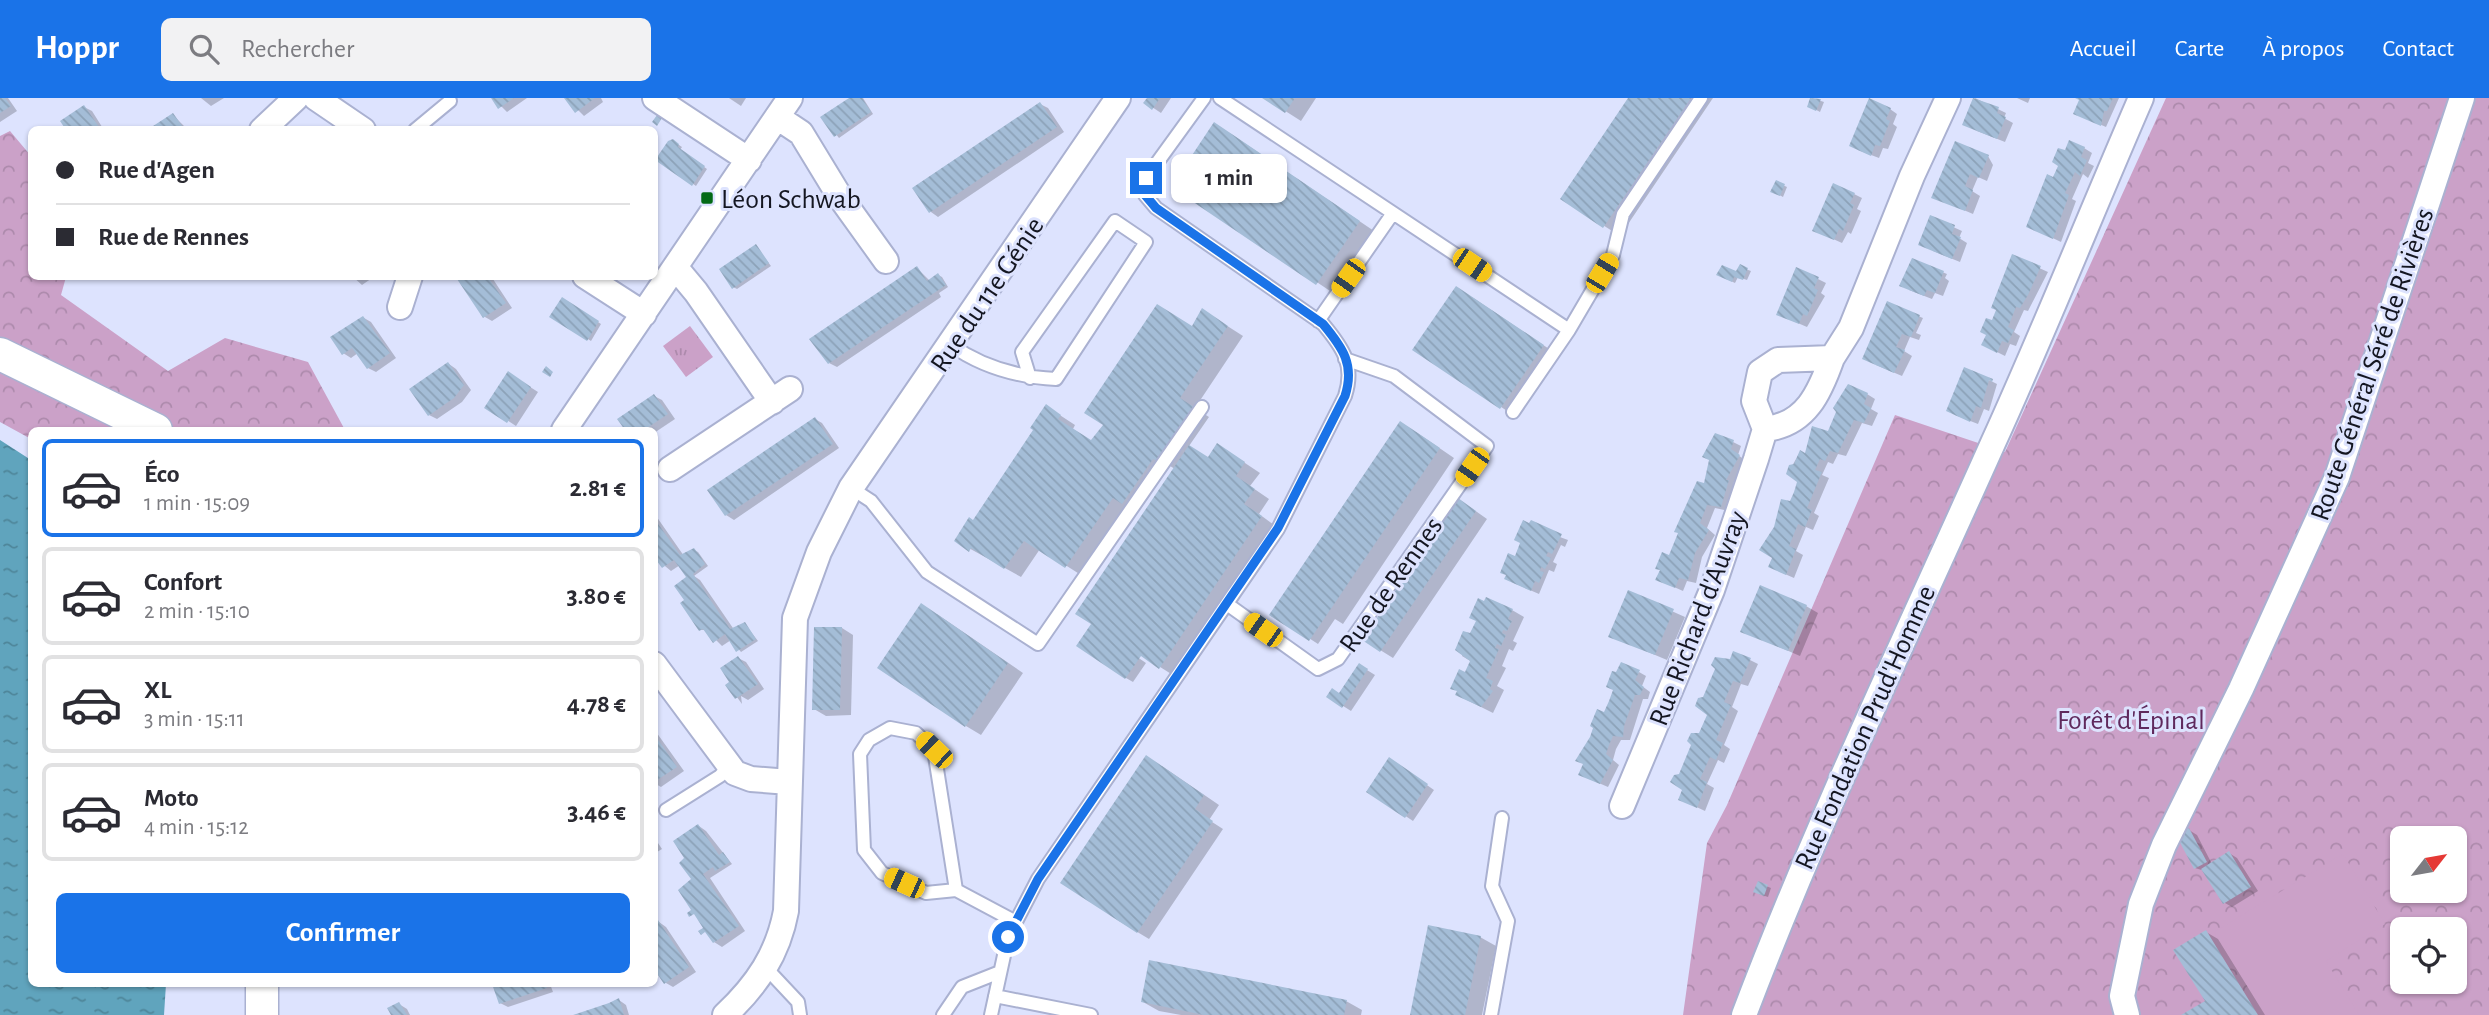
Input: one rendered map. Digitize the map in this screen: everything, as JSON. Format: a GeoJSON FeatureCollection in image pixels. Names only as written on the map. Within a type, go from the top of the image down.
{"type":"FeatureCollection","features":[{"type":"Feature","properties":{"kind":"street"},"geometry":{"type":"LineString","coordinates":[[266,126],[296,98]]}},
{"type":"Feature","properties":{"kind":"street"},"geometry":{"type":"LineString","coordinates":[[316,98],[357,126]]}},
{"type":"Feature","properties":{"kind":"street"},"geometry":{"type":"LineString","coordinates":[[655,98],[749,160]]}},
{"type":"Feature","properties":{"kind":"street","name":"Rue du 11e Génie"},"geometry":{"type":"LineString","coordinates":[[725,1015],[767,969],[780,939],[786,911],[795,618],[819,552],[851,488],[1118,98]]}},
{"type":"Feature","properties":{"kind":"street"},"geometry":{"type":"LineString","coordinates":[[1832,358],[1778,360],[1760,372],[1754,401],[1765,429],[1781,427],[1811,405],[1832,358],[1851,328],[1912,176],[1948,98]]}},
{"type":"Feature","properties":{"kind":"street","name":"Rue Fondation Prud'Homme"},"geometry":{"type":"LineString","coordinates":[[1744,1015],[1788,899],[1841,776],[1994,442],[2141,98]]}},
{"type":"Feature","properties":{"kind":"street","name":"Route Général Séré de Rivières"},"geometry":{"type":"LineString","coordinates":[[2127,1015],[2122,996],[2141,904],[2164,845],[2241,689],[2337,477],[2462,98]]}},
{"type":"Feature","properties":{"kind":"street"},"geometry":{"type":"LineString","coordinates":[[566,427],[783,107],[840,197],[886,261]]}},
{"type":"Feature","properties":{"kind":"street"},"geometry":{"type":"LineString","coordinates":[[670,469],[781,396],[676,268]]}},
{"type":"Feature","properties":{"kind":"street"},"geometry":{"type":"LineString","coordinates":[[400,307],[409,280]]}},
{"type":"Feature","properties":{"kind":"street"},"geometry":{"type":"LineString","coordinates":[[591,280],[644,314]]}},
{"type":"Feature","properties":{"kind":"street"},"geometry":{"type":"LineString","coordinates":[[0,354],[150,427]]}},
{"type":"Feature","properties":{"kind":"street","name":"Rue Richard d'Auvray"},"geometry":{"type":"LineString","coordinates":[[1622,806],[1712,590],[1765,429]]}},
{"type":"Feature","properties":{"kind":"street"},"geometry":{"type":"LineString","coordinates":[[658,669],[735,773],[751,779],[789,782]]}},
{"type":"Feature","properties":{"kind":"street"},"geometry":{"type":"LineString","coordinates":[[262,987],[262,1015]]}},
{"type":"Feature","properties":{"kind":"lane"},"geometry":{"type":"LineString","coordinates":[[991,1015],[1008,937],[1038,879],[1278,528],[1345,396],[1351,376],[1340,344],[1318,321],[1156,208],[1145,195],[1146,178],[1205,98]]}},
{"type":"Feature","properties":{"kind":"lane"},"geometry":{"type":"LineString","coordinates":[[1220,98],[1569,330]]}},
{"type":"Feature","properties":{"kind":"lane"},"geometry":{"type":"LineString","coordinates":[[1513,412],[1569,330],[1613,255],[1623,214],[1701,98]]}},
{"type":"Feature","properties":{"kind":"lane"},"geometry":{"type":"LineString","coordinates":[[420,126],[450,101]]}},
{"type":"Feature","properties":{"kind":"lane"},"geometry":{"type":"LineString","coordinates":[[1318,321],[1393,213]]}},
{"type":"Feature","properties":{"kind":"lane"},"geometry":{"type":"LineString","coordinates":[[951,345],[973,361],[1030,378],[1056,379],[1146,242],[1115,221],[1022,352],[1030,378]]}},
{"type":"Feature","properties":{"kind":"lane","name":"Rue de Rennes"},"geometry":{"type":"LineString","coordinates":[[1227,604],[1318,669],[1338,659],[1487,446],[1394,376],[1345,359]]}},
{"type":"Feature","properties":{"kind":"lane"},"geometry":{"type":"LineString","coordinates":[[851,488],[871,501],[927,572],[1038,644],[1202,407]]}},
{"type":"Feature","properties":{"kind":"lane"},"geometry":{"type":"LineString","coordinates":[[956,890],[934,750],[915,733],[890,728],[869,740],[860,754],[864,850],[882,873],[926,893],[956,890],[1016,922]]}},
{"type":"Feature","properties":{"kind":"lane"},"geometry":{"type":"LineString","coordinates":[[666,810],[720,776],[729,766]]}},
{"type":"Feature","properties":{"kind":"lane"},"geometry":{"type":"LineString","coordinates":[[1491,1015],[1508,921],[1492,886],[1502,818]]}},
{"type":"Feature","properties":{"kind":"lane"},"geometry":{"type":"LineString","coordinates":[[767,969],[798,1002],[800,1015]]}},
{"type":"Feature","properties":{"kind":"lane"},"geometry":{"type":"LineString","coordinates":[[943,1015],[962,987],[1000,972]]}},
{"type":"Feature","properties":{"kind":"lane"},"geometry":{"type":"LineString","coordinates":[[995,996],[1089,1015]]}},
{"type":"Feature","properties":{"kind":"green space","name":"Forêt d'Épinal"},"geometry":{"type":"Polygon","coordinates":[[[2166,98],[2489,98],[2489,1015],[1683,1015],[1707,843],[1727,805],[1895,415],[2005,452],[2166,98]]]}},
{"type":"Feature","properties":{"kind":"green space"},"geometry":{"type":"Polygon","coordinates":[[[10,131],[28,152],[28,280],[65,280],[61,295],[168,371],[225,338],[308,362],[343,427],[28,427],[28,437],[0,422],[0,136],[10,131]]]}},
{"type":"Feature","properties":{"kind":"green space"},"geometry":{"type":"Polygon","coordinates":[[[690,326],[713,357],[686,377],[663,346],[690,326]]]}},
{"type":"Feature","properties":{"kind":"green space"},"geometry":{"type":"Polygon","coordinates":[[[2343,854],[2385,924],[2326,961],[2359,1015],[2265,1015],[2214,932],[2343,854]]]}},
{"type":"Feature","properties":{"kind":"water"},"geometry":{"type":"Polygon","coordinates":[[[0,440],[28,458],[28,987],[166,987],[164,1015],[0,1015],[0,440]]]}},
{"type":"Feature","properties":{"kind":"building"},"geometry":{"type":"Polygon","coordinates":[[[0,98],[5,98],[11,106],[0,113],[0,98]]]}},
{"type":"Feature","properties":{"kind":"building"},"geometry":{"type":"Polygon","coordinates":[[[491,98],[514,98],[498,109],[491,98]]]}},
{"type":"Feature","properties":{"kind":"building"},"geometry":{"type":"Polygon","coordinates":[[[564,98],[595,98],[575,113],[564,98]]]}},
{"type":"Feature","properties":{"kind":"building"},"geometry":{"type":"Polygon","coordinates":[[[849,98],[862,98],[871,112],[834,137],[820,117],[849,98]]]}},
{"type":"Feature","properties":{"kind":"building"},"geometry":{"type":"Polygon","coordinates":[[[1147,98],[1160,98],[1152,110],[1143,103],[1147,98]]]}},
{"type":"Feature","properties":{"kind":"building"},"geometry":{"type":"Polygon","coordinates":[[[1262,98],[1295,98],[1285,113],[1262,98]]]}},
{"type":"Feature","properties":{"kind":"building"},"geometry":{"type":"Polygon","coordinates":[[[1628,98],[1691,98],[1603,228],[1560,199],[1628,98]]]}},
{"type":"Feature","properties":{"kind":"building"},"geometry":{"type":"Polygon","coordinates":[[[1810,98],[1821,99],[1816,111],[1807,107],[1810,98]]]}},
{"type":"Feature","properties":{"kind":"building"},"geometry":{"type":"Polygon","coordinates":[[[1869,98],[1891,108],[1886,119],[1890,121],[1880,146],[1875,145],[1871,156],[1849,146],[1869,98]]]}},
{"type":"Feature","properties":{"kind":"building"},"geometry":{"type":"Polygon","coordinates":[[[1973,98],[1999,107],[1997,113],[2006,117],[1997,139],[1962,125],[1973,98]]]}},
{"type":"Feature","properties":{"kind":"building"},"geometry":{"type":"Polygon","coordinates":[[[2075,98],[2113,98],[2107,111],[2104,111],[2101,126],[2073,114],[2079,100],[2075,98]]]}},
{"type":"Feature","properties":{"kind":"building"},"geometry":{"type":"Polygon","coordinates":[[[1040,102],[1057,127],[929,213],[912,188],[1040,102]]]}},
{"type":"Feature","properties":{"kind":"building"},"geometry":{"type":"Polygon","coordinates":[[[84,105],[98,126],[63,126],[60,121],[84,105]]]}},
{"type":"Feature","properties":{"kind":"building"},"geometry":{"type":"Polygon","coordinates":[[[173,113],[182,126],[153,126],[173,113]]]}},
{"type":"Feature","properties":{"kind":"building"},"geometry":{"type":"Polygon","coordinates":[[[657,115],[662,118],[657,126],[652,122],[657,115]]]}},
{"type":"Feature","properties":{"kind":"building"},"geometry":{"type":"Polygon","coordinates":[[[1214,122],[1360,221],[1316,285],[1171,187],[1214,122]]]}},
{"type":"Feature","properties":{"kind":"building"},"geometry":{"type":"Polygon","coordinates":[[[673,139],[679,144],[678,147],[705,166],[692,186],[658,162],[658,156],[668,141],[673,139]]]}},
{"type":"Feature","properties":{"kind":"building"},"geometry":{"type":"Polygon","coordinates":[[[2069,140],[2085,147],[2081,157],[2087,160],[2080,176],[2075,172],[2065,193],[2069,195],[2053,239],[2026,227],[2047,174],[2053,177],[2058,166],[2052,162],[2058,148],[2065,150],[2069,140]]]}},
{"type":"Feature","properties":{"kind":"building"},"geometry":{"type":"Polygon","coordinates":[[[1955,141],[1989,155],[1979,178],[1970,174],[1965,186],[1973,190],[1965,211],[1931,198],[1955,141]]]}},
{"type":"Feature","properties":{"kind":"building"},"geometry":{"type":"Polygon","coordinates":[[[1776,180],[1785,184],[1780,196],[1770,192],[1776,180]]]}},
{"type":"Feature","properties":{"kind":"building"},"geometry":{"type":"Polygon","coordinates":[[[1833,183],[1855,193],[1850,203],[1854,205],[1843,231],[1839,229],[1834,240],[1812,231],[1833,183]]]}},
{"type":"Feature","properties":{"kind":"building"},"geometry":{"type":"Polygon","coordinates":[[[1930,215],[1955,225],[1952,234],[1961,237],[1952,259],[1918,245],[1930,215]]]}},
{"type":"Feature","properties":{"kind":"building"},"geometry":{"type":"Polygon","coordinates":[[[756,244],[769,263],[732,289],[719,269],[756,244]]]}},
{"type":"Feature","properties":{"kind":"building"},"geometry":{"type":"Polygon","coordinates":[[[2012,254],[2041,266],[2028,295],[2020,308],[2016,307],[2008,327],[2014,330],[2008,343],[2002,341],[1997,353],[1981,345],[1986,335],[1980,332],[1986,318],[1992,320],[1996,310],[1991,308],[2012,254]]]}},
{"type":"Feature","properties":{"kind":"building"},"geometry":{"type":"Polygon","coordinates":[[[1912,258],[1944,271],[1935,293],[1927,290],[1924,296],[1899,286],[1912,258]]]}},
{"type":"Feature","properties":{"kind":"building"},"geometry":{"type":"Polygon","coordinates":[[[1740,264],[1748,268],[1743,280],[1734,277],[1732,282],[1716,275],[1722,265],[1736,271],[1740,264]]]}},
{"type":"Feature","properties":{"kind":"building"},"geometry":{"type":"Polygon","coordinates":[[[917,266],[927,281],[938,273],[946,285],[828,364],[809,339],[917,266]]]}},
{"type":"Feature","properties":{"kind":"building"},"geometry":{"type":"Polygon","coordinates":[[[1796,267],[1819,277],[1814,288],[1818,290],[1807,316],[1803,314],[1799,324],[1776,315],[1796,267]]]}},
{"type":"Feature","properties":{"kind":"building"},"geometry":{"type":"Polygon","coordinates":[[[458,280],[490,280],[506,303],[483,318],[458,280]]]}},
{"type":"Feature","properties":{"kind":"building"},"geometry":{"type":"Polygon","coordinates":[[[1456,286],[1544,345],[1500,409],[1412,350],[1456,286]]]}},
{"type":"Feature","properties":{"kind":"building"},"geometry":{"type":"Polygon","coordinates":[[[562,297],[599,321],[587,341],[549,317],[562,297]]]}},
{"type":"Feature","properties":{"kind":"building"},"geometry":{"type":"Polygon","coordinates":[[[1887,301],[1920,315],[1911,337],[1902,334],[1896,347],[1905,350],[1894,373],[1862,359],[1887,301]]]}},
{"type":"Feature","properties":{"kind":"building"},"geometry":{"type":"Polygon","coordinates":[[[1157,304],[1192,326],[1202,308],[1228,326],[1180,398],[1194,407],[1157,461],[1153,459],[1122,504],[1113,498],[1065,568],[1024,541],[1004,569],[971,548],[969,552],[954,541],[969,517],[973,520],[1033,430],[1030,428],[1046,404],[1061,415],[1058,419],[1091,440],[1103,425],[1084,413],[1157,304]]]}},
{"type":"Feature","properties":{"kind":"building"},"geometry":{"type":"Polygon","coordinates":[[[363,316],[390,353],[367,369],[352,348],[342,355],[330,337],[363,316]]]}},
{"type":"Feature","properties":{"kind":"building"},"geometry":{"type":"Polygon","coordinates":[[[448,362],[464,385],[454,398],[428,416],[409,389],[448,362]]]}},
{"type":"Feature","properties":{"kind":"building"},"geometry":{"type":"Polygon","coordinates":[[[546,366],[553,372],[550,377],[542,372],[546,366]]]}},
{"type":"Feature","properties":{"kind":"building"},"geometry":{"type":"Polygon","coordinates":[[[1964,367],[1993,379],[1992,382],[1989,380],[1981,408],[1976,406],[1970,422],[1946,411],[1964,367]]]}},
{"type":"Feature","properties":{"kind":"building"},"geometry":{"type":"Polygon","coordinates":[[[508,371],[531,387],[507,423],[484,408],[508,371]]]}},
{"type":"Feature","properties":{"kind":"building"},"geometry":{"type":"Polygon","coordinates":[[[1848,384],[1868,393],[1864,404],[1871,408],[1864,423],[1854,420],[1838,453],[1830,451],[1825,461],[1820,459],[1815,470],[1822,472],[1807,508],[1812,510],[1805,527],[1798,524],[1789,546],[1796,549],[1786,575],[1768,567],[1772,558],[1759,550],[1774,527],[1781,499],[1790,501],[1794,492],[1797,482],[1786,474],[1789,465],[1794,464],[1800,450],[1805,453],[1812,426],[1828,431],[1836,412],[1833,408],[1848,384]]]}},
{"type":"Feature","properties":{"kind":"building"},"geometry":{"type":"Polygon","coordinates":[[[654,394],[668,414],[648,427],[623,427],[617,419],[654,394]]]}},
{"type":"Feature","properties":{"kind":"building"},"geometry":{"type":"Polygon","coordinates":[[[815,417],[833,444],[725,516],[707,490],[815,417]]]}},
{"type":"Feature","properties":{"kind":"building"},"geometry":{"type":"Polygon","coordinates":[[[1400,421],[1440,448],[1309,641],[1269,615],[1400,421]]]}},
{"type":"Feature","properties":{"kind":"building"},"geometry":{"type":"Polygon","coordinates":[[[1715,433],[1734,440],[1731,449],[1740,455],[1726,480],[1729,480],[1721,507],[1707,505],[1700,523],[1709,530],[1695,553],[1688,580],[1679,578],[1675,588],[1655,580],[1660,570],[1655,569],[1662,552],[1669,555],[1678,533],[1674,532],[1697,481],[1704,483],[1709,460],[1702,457],[1715,433]]]}},
{"type":"Feature","properties":{"kind":"building"},"geometry":{"type":"Polygon","coordinates":[[[1217,443],[1245,462],[1236,476],[1255,489],[1244,504],[1262,516],[1159,669],[1141,656],[1125,679],[1076,646],[1091,624],[1075,614],[1189,445],[1208,457],[1217,443]]]}},
{"type":"Feature","properties":{"kind":"building"},"geometry":{"type":"Polygon","coordinates":[[[1458,498],[1476,511],[1380,652],[1362,640],[1458,498]]]}},
{"type":"Feature","properties":{"kind":"building"},"geometry":{"type":"Polygon","coordinates":[[[1523,520],[1529,523],[1531,520],[1562,534],[1552,554],[1548,552],[1546,556],[1551,558],[1545,569],[1541,567],[1540,571],[1544,572],[1539,583],[1535,581],[1531,591],[1504,579],[1506,575],[1500,573],[1508,553],[1515,556],[1520,543],[1514,540],[1523,520]]]}},
{"type":"Feature","properties":{"kind":"building"},"geometry":{"type":"Polygon","coordinates":[[[658,524],[680,555],[694,548],[700,556],[705,564],[693,574],[730,629],[745,622],[756,639],[736,652],[725,634],[713,643],[703,629],[699,631],[680,603],[684,600],[674,586],[686,577],[674,560],[662,568],[658,562],[658,524]]]}},
{"type":"Feature","properties":{"kind":"building"},"geometry":{"type":"Polygon","coordinates":[[[1760,585],[1807,605],[1788,651],[1740,632],[1760,585]]]}},
{"type":"Feature","properties":{"kind":"building"},"geometry":{"type":"Polygon","coordinates":[[[1628,590],[1674,609],[1655,655],[1608,637],[1628,590]]]}},
{"type":"Feature","properties":{"kind":"building"},"geometry":{"type":"Polygon","coordinates":[[[1486,597],[1513,609],[1508,619],[1512,621],[1507,631],[1503,630],[1502,633],[1506,635],[1501,646],[1497,644],[1495,648],[1499,649],[1486,678],[1493,681],[1490,689],[1493,691],[1481,707],[1455,695],[1457,691],[1450,689],[1459,669],[1465,672],[1470,661],[1455,650],[1463,631],[1470,633],[1476,621],[1469,618],[1478,598],[1484,601],[1486,597]]]}},
{"type":"Feature","properties":{"kind":"building"},"geometry":{"type":"Polygon","coordinates":[[[921,603],[1008,663],[965,727],[877,668],[921,603]]]}},
{"type":"Feature","properties":{"kind":"building"},"geometry":{"type":"Polygon","coordinates":[[[814,627],[842,627],[840,710],[812,710],[814,627]]]}},
{"type":"Feature","properties":{"kind":"building"},"geometry":{"type":"Polygon","coordinates":[[[1733,651],[1751,658],[1740,683],[1733,681],[1724,702],[1731,705],[1716,740],[1723,743],[1716,760],[1710,757],[1700,779],[1707,782],[1697,808],[1678,800],[1682,790],[1670,782],[1674,775],[1679,774],[1691,745],[1687,741],[1691,733],[1699,733],[1707,715],[1695,706],[1698,698],[1703,697],[1715,669],[1711,665],[1715,657],[1730,659],[1733,651]]]}},
{"type":"Feature","properties":{"kind":"building"},"geometry":{"type":"Polygon","coordinates":[[[738,656],[758,684],[735,699],[725,685],[729,682],[720,668],[738,656]]]}},
{"type":"Feature","properties":{"kind":"building"},"geometry":{"type":"Polygon","coordinates":[[[1621,662],[1640,670],[1635,680],[1644,687],[1640,695],[1635,695],[1623,737],[1613,736],[1606,754],[1613,760],[1600,784],[1578,775],[1583,764],[1575,761],[1590,737],[1593,728],[1590,726],[1597,709],[1604,712],[1613,690],[1606,687],[1612,671],[1616,672],[1621,662]]]}},
{"type":"Feature","properties":{"kind":"building"},"geometry":{"type":"Polygon","coordinates":[[[1359,663],[1368,669],[1342,708],[1326,697],[1332,688],[1339,693],[1359,663]]]}},
{"type":"Feature","properties":{"kind":"building"},"geometry":{"type":"Polygon","coordinates":[[[658,740],[677,767],[658,779],[658,740]]]}},
{"type":"Feature","properties":{"kind":"building"},"geometry":{"type":"Polygon","coordinates":[[[1146,755],[1204,795],[1195,809],[1213,821],[1137,933],[1060,883],[1146,755]]]}},
{"type":"Feature","properties":{"kind":"building"},"geometry":{"type":"Polygon","coordinates":[[[1389,757],[1428,784],[1405,818],[1366,792],[1389,757]]]}},
{"type":"Feature","properties":{"kind":"building"},"geometry":{"type":"Polygon","coordinates":[[[698,824],[719,855],[723,852],[730,862],[715,871],[713,867],[703,874],[739,926],[713,943],[705,932],[701,935],[698,931],[703,928],[694,914],[689,917],[687,913],[691,910],[678,890],[691,879],[679,863],[684,858],[673,841],[698,824]]]}},
{"type":"Feature","properties":{"kind":"building"},"geometry":{"type":"Polygon","coordinates":[[[2189,828],[2207,862],[2194,869],[2176,835],[2189,828]]]}},
{"type":"Feature","properties":{"kind":"building"},"geometry":{"type":"Polygon","coordinates":[[[2229,851],[2251,887],[2223,904],[2201,869],[2229,851]]]}},
{"type":"Feature","properties":{"kind":"building"},"geometry":{"type":"Polygon","coordinates":[[[1758,881],[1768,885],[1764,896],[1753,892],[1758,881]]]}},
{"type":"Feature","properties":{"kind":"building"},"geometry":{"type":"Polygon","coordinates":[[[658,920],[689,967],[664,984],[658,975],[658,920]]]}},
{"type":"Feature","properties":{"kind":"building"},"geometry":{"type":"Polygon","coordinates":[[[1428,925],[1481,936],[1465,1015],[1410,1015],[1428,925]]]}},
{"type":"Feature","properties":{"kind":"building"},"geometry":{"type":"Polygon","coordinates":[[[2206,930],[2258,1015],[2181,1015],[2205,1001],[2173,950],[2206,930]]]}},
{"type":"Feature","properties":{"kind":"building"},"geometry":{"type":"Polygon","coordinates":[[[1149,960],[1347,1000],[1344,1015],[1204,1015],[1141,1002],[1149,960]]]}},
{"type":"Feature","properties":{"kind":"building"},"geometry":{"type":"Polygon","coordinates":[[[493,987],[547,988],[499,1004],[493,987]]]}},
{"type":"Feature","properties":{"kind":"building"},"geometry":{"type":"Polygon","coordinates":[[[619,998],[624,1015],[573,1015],[609,1003],[619,998]]]}},
{"type":"Feature","properties":{"kind":"building"},"geometry":{"type":"Polygon","coordinates":[[[399,1002],[407,1015],[391,1015],[387,1008],[399,1002]]]}},
{"type":"Feature","properties":{"kind":"place","name":"Léon Schwab"},"geometry":{"type":"Point","coordinates":[707,198]}},
{"type":"Feature","properties":{"kind":"route"},"geometry":{"type":"LineString","coordinates":[[1008,937],[1038,879],[1278,528],[1308,464],[1345,396],[1351,376],[1340,344],[1323,324],[1156,208],[1145,195],[1146,178]]}}]}
